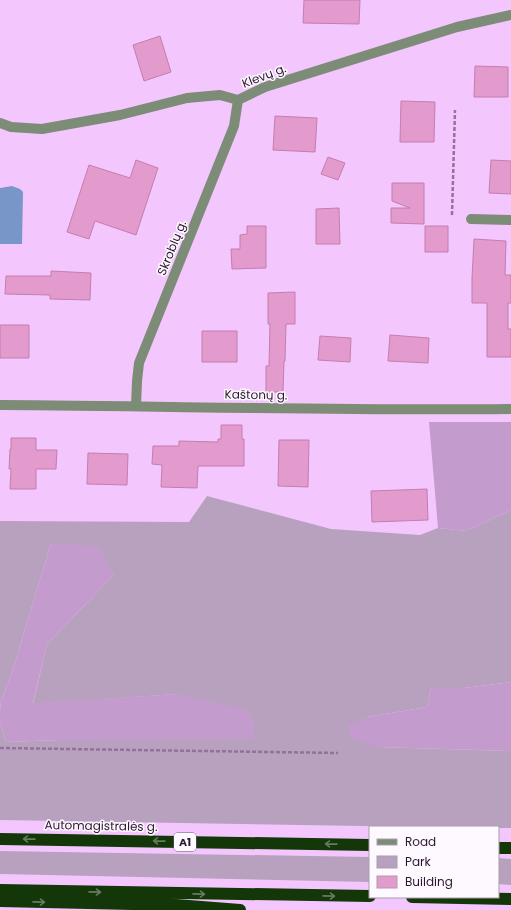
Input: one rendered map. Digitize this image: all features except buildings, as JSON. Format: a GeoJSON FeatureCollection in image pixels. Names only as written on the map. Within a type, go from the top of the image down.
{"type":"FeatureCollection","features":[{"type":"Feature","properties":{"kind":"highway","name":"Automagistralės g."},"geometry":{"type":"LineString","coordinates":[[0,839],[369,845]]}},
{"type":"Feature","properties":{"kind":"highway"},"geometry":{"type":"LineString","coordinates":[[499,848],[511,848]]}},
{"type":"Feature","properties":{"kind":"highway"},"geometry":{"type":"LineString","coordinates":[[0,890],[369,896]]}},
{"type":"Feature","properties":{"kind":"highway"},"geometry":{"type":"LineString","coordinates":[[499,898],[511,898]]}},
{"type":"Feature","properties":{"kind":"highway"},"geometry":{"type":"LineString","coordinates":[[0,901],[176,905],[240,910]]}},
{"type":"Feature","properties":{"kind":"street","name":"Klevų g."},"geometry":{"type":"LineString","coordinates":[[0,123],[11,127],[42,129],[120,115],[187,98],[220,94],[238,100],[265,87],[456,27],[511,15]]}},
{"type":"Feature","properties":{"kind":"street","name":"Skroblų g."},"geometry":{"type":"LineString","coordinates":[[136,406],[139,363],[234,126],[238,100]]}},
{"type":"Feature","properties":{"kind":"street"},"geometry":{"type":"LineString","coordinates":[[471,219],[511,220]]}},
{"type":"Feature","properties":{"kind":"street","name":"Kaštonų g."},"geometry":{"type":"LineString","coordinates":[[0,405],[431,410],[511,409]]}},
{"type":"Feature","properties":{"kind":"path"},"geometry":{"type":"LineString","coordinates":[[452,215],[455,110]]}},
{"type":"Feature","properties":{"kind":"path"},"geometry":{"type":"LineString","coordinates":[[0,748],[338,753]]}},
{"type":"Feature","properties":{"kind":"green space"},"geometry":{"type":"Polygon","coordinates":[[[207,496],[331,529],[420,535],[438,528],[466,531],[511,510],[511,682],[463,688],[431,688],[427,707],[367,717],[378,747],[511,751],[511,828],[499,828],[499,826],[369,826],[0,820],[0,723],[6,742],[59,740],[177,694],[33,704],[47,644],[114,575],[51,543],[12,672],[1,701],[0,711],[0,521],[189,522],[207,496]]]}},
{"type":"Feature","properties":{"kind":"green space"},"geometry":{"type":"Polygon","coordinates":[[[0,851],[369,857],[369,882],[0,874],[0,851]]]}},
{"type":"Feature","properties":{"kind":"green space"},"geometry":{"type":"Polygon","coordinates":[[[499,858],[511,859],[511,885],[499,884],[499,858]]]}},
{"type":"Feature","properties":{"kind":"shaded area"},"geometry":{"type":"Polygon","coordinates":[[[429,422],[511,422],[511,510],[466,531],[438,528],[429,422]]]}},
{"type":"Feature","properties":{"kind":"shaded area"},"geometry":{"type":"Polygon","coordinates":[[[51,543],[98,546],[114,575],[47,644],[33,703],[177,694],[247,710],[255,724],[253,739],[59,740],[6,742],[0,723],[1,701],[12,672],[51,543]]]}},
{"type":"Feature","properties":{"kind":"shaded area"},"geometry":{"type":"Polygon","coordinates":[[[511,682],[511,751],[378,747],[351,738],[348,726],[367,717],[427,707],[431,688],[463,688],[511,682]]]}},
{"type":"Feature","properties":{"kind":"water"},"geometry":{"type":"Polygon","coordinates":[[[12,186],[23,192],[22,244],[0,244],[0,188],[12,186]]]}}]}
